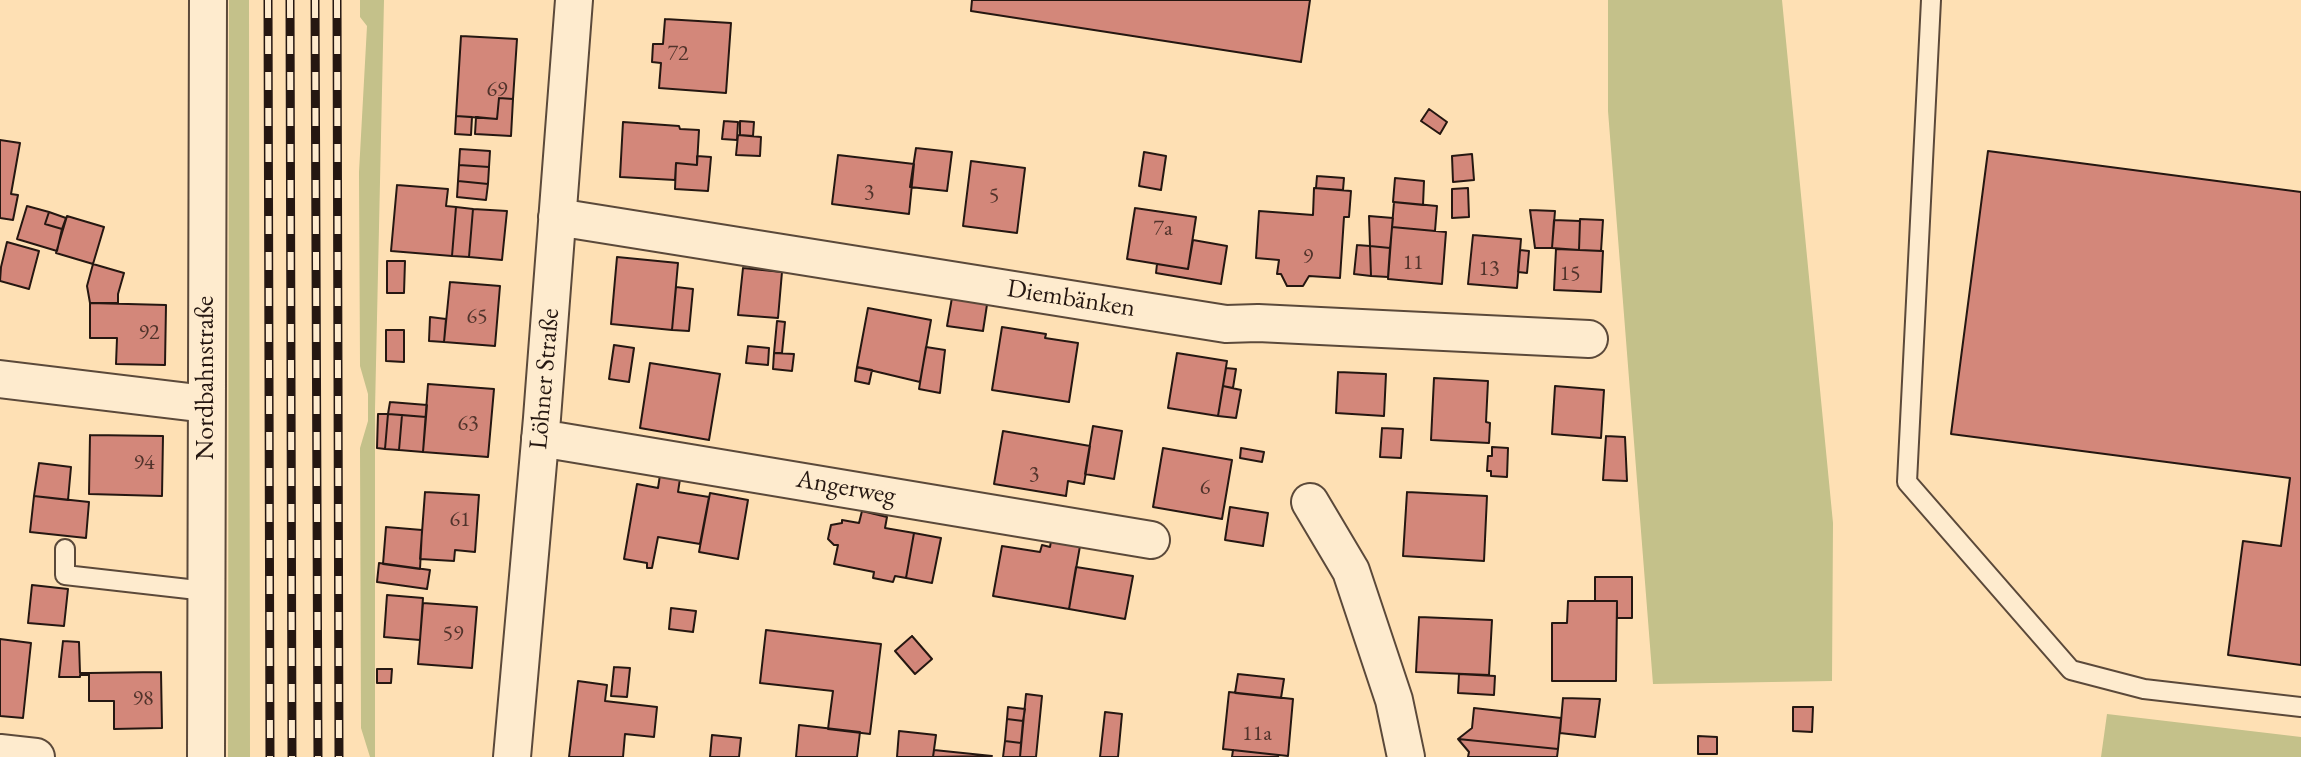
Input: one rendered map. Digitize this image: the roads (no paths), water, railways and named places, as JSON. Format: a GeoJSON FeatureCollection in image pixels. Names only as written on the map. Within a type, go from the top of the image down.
{"type":"FeatureCollection","features":[{"type":"Feature","properties":{"kind":"street","name":"Nordbahnstraße"},"geometry":{"type":"LineString","coordinates":[[206,757],[208,0]]}},
{"type":"Feature","properties":{"kind":"street","name":"Löhner Straße"},"geometry":{"type":"LineString","coordinates":[[512,757],[574,0]]}},
{"type":"Feature","properties":{"kind":"street","name":"Diembänken"},"geometry":{"type":"LineString","coordinates":[[557,217],[1226,324],[1589,339]]}},
{"type":"Feature","properties":{"kind":"street"},"geometry":{"type":"LineString","coordinates":[[0,379],[206,404]]}},
{"type":"Feature","properties":{"kind":"street","name":"Angerweg"},"geometry":{"type":"LineString","coordinates":[[540,438],[1151,540]]}},
{"type":"Feature","properties":{"kind":"street"},"geometry":{"type":"LineString","coordinates":[[1310,502],[1351,571],[1394,700],[1406,757]]}},
{"type":"Feature","properties":{"kind":"street"},"geometry":{"type":"LineString","coordinates":[[0,753],[36,757]]}},
{"type":"Feature","properties":{"kind":"lane"},"geometry":{"type":"LineString","coordinates":[[1931,0],[1907,482],[2071,670],[2144,689],[2301,707]]}},
{"type":"Feature","properties":{"kind":"lane"},"geometry":{"type":"LineString","coordinates":[[65,549],[65,575],[206,591]]}},
{"type":"Feature","properties":{"kind":"railway"},"geometry":{"type":"LineString","coordinates":[[268,0],[270,757]]}},
{"type":"Feature","properties":{"kind":"railway"},"geometry":{"type":"LineString","coordinates":[[290,0],[292,757]]}},
{"type":"Feature","properties":{"kind":"railway"},"geometry":{"type":"LineString","coordinates":[[315,0],[318,757]]}},
{"type":"Feature","properties":{"kind":"railway"},"geometry":{"type":"LineString","coordinates":[[337,0],[339,757]]}}]}
